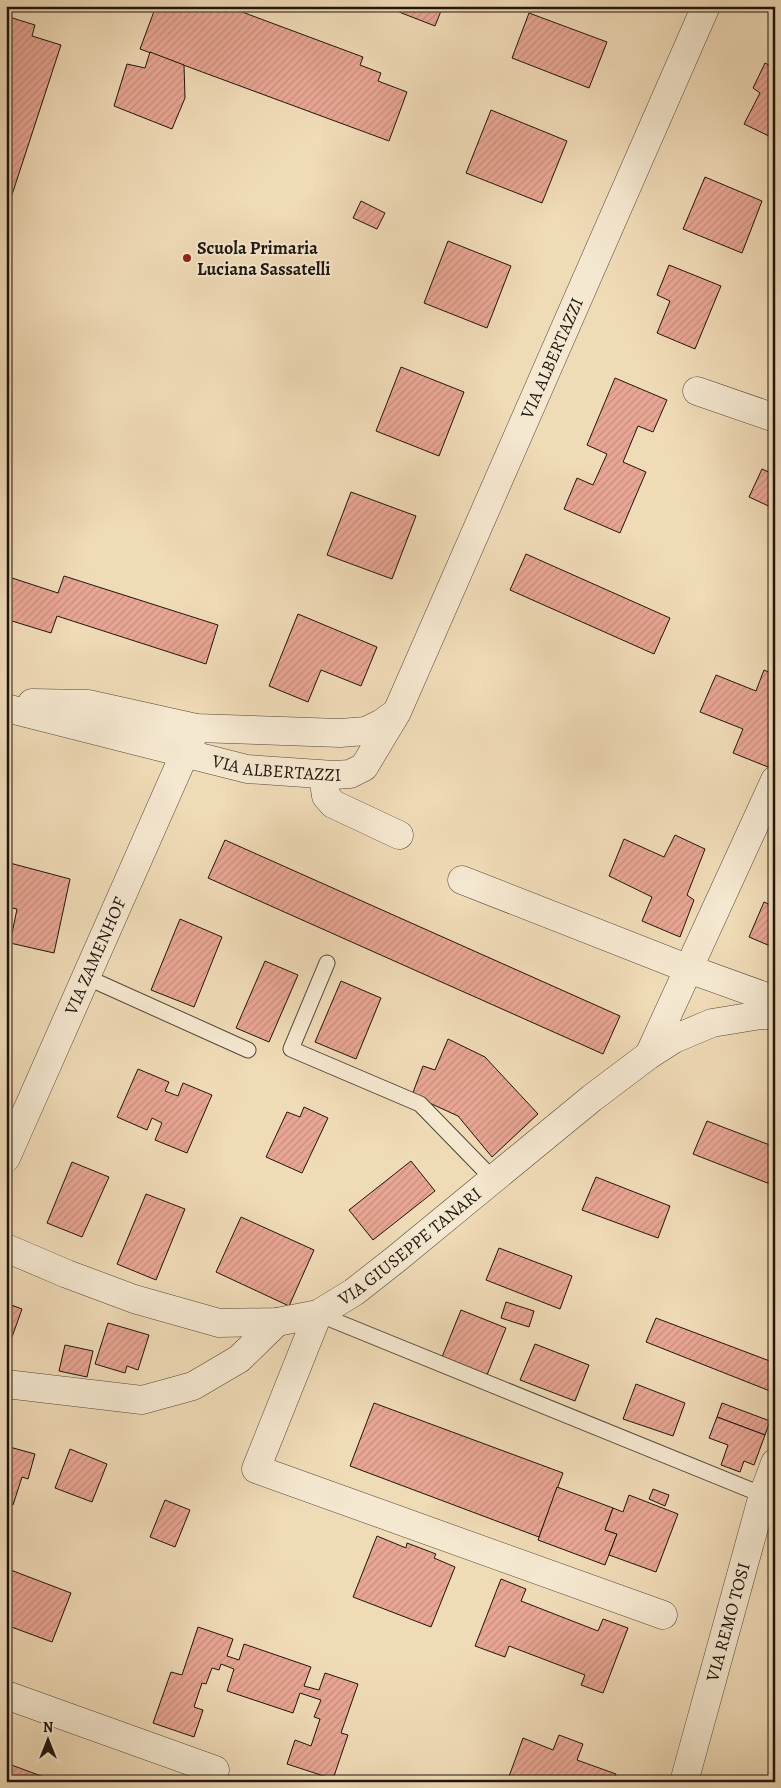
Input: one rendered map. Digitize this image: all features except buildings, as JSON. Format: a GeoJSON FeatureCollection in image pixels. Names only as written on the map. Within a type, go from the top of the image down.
{"type":"FeatureCollection","features":[{"type":"Feature","properties":{"kind":"street","name":"VIA ALBERTAZZI"},"geometry":{"type":"LineString","coordinates":[[6,708],[247,770],[322,775],[350,774],[364,767],[397,712],[706,6]]}},
{"type":"Feature","properties":{"kind":"street"},"geometry":{"type":"LineString","coordinates":[[697,391],[775,418]]}},
{"type":"Feature","properties":{"kind":"street","name":"VIA ALBERTAZZI"},"geometry":{"type":"LineString","coordinates":[[6,703],[88,704],[196,728],[340,733],[366,731],[382,723],[397,712]]}},
{"type":"Feature","properties":{"kind":"street","name":"VIA ALBERTAZZI"},"geometry":{"type":"LineString","coordinates":[[184,753],[196,728]]}},
{"type":"Feature","properties":{"kind":"street","name":"VIA ZAMENHOF"},"geometry":{"type":"LineString","coordinates":[[6,1158],[184,753]]}},
{"type":"Feature","properties":{"kind":"street"},"geometry":{"type":"LineString","coordinates":[[322,775],[326,796],[333,804],[399,835]]}},
{"type":"Feature","properties":{"kind":"street"},"geometry":{"type":"LineString","coordinates":[[649,1055],[775,780]]}},
{"type":"Feature","properties":{"kind":"street"},"geometry":{"type":"LineString","coordinates":[[462,880],[689,969],[775,1000]]}},
{"type":"Feature","properties":{"kind":"street","name":"VIA GIUSEPPE TANARI"},"geometry":{"type":"LineString","coordinates":[[6,1248],[67,1274],[134,1299],[219,1324],[277,1322],[318,1314],[354,1292],[592,1098],[649,1055],[674,1039],[712,1023],[760,1015],[775,1015]]}},
{"type":"Feature","properties":{"kind":"street"},"geometry":{"type":"LineString","coordinates":[[318,1314],[256,1469],[663,1615]]}},
{"type":"Feature","properties":{"kind":"street"},"geometry":{"type":"LineString","coordinates":[[6,1384],[142,1400],[193,1386],[239,1359],[277,1322]]}},
{"type":"Feature","properties":{"kind":"street","name":"VIA REMO TOSI"},"geometry":{"type":"LineString","coordinates":[[684,1782],[763,1495],[775,1463]]}},
{"type":"Feature","properties":{"kind":"street"},"geometry":{"type":"LineString","coordinates":[[6,1695],[215,1770]]}},
{"type":"Feature","properties":{"kind":"lane"},"geometry":{"type":"LineString","coordinates":[[327,963],[291,1049],[420,1104],[493,1179]]}},
{"type":"Feature","properties":{"kind":"lane"},"geometry":{"type":"LineString","coordinates":[[86,977],[248,1050]]}},
{"type":"Feature","properties":{"kind":"lane"},"geometry":{"type":"LineString","coordinates":[[318,1314],[763,1495]]}},
{"type":"Feature","properties":{"kind":"place","name":"Scuola Primaria Luciana Sassatelli"},"geometry":{"type":"Point","coordinates":[187,258]}}]}
